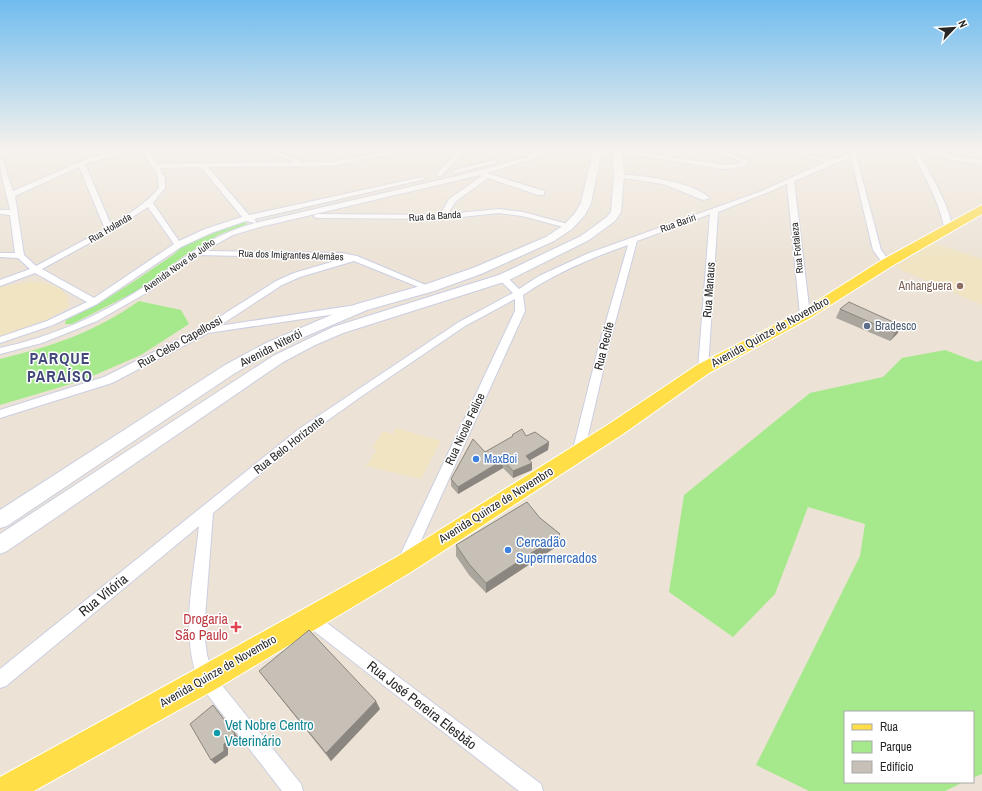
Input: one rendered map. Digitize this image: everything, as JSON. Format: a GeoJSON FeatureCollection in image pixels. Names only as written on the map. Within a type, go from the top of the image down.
{"type":"FeatureCollection","features":[{"type":"Feature","properties":{"kind":"main road","name":"Avenida Niterói"},"geometry":{"type":"LineString","coordinates":[[0,520],[164,414],[230,369],[271,346],[362,307],[429,288],[477,271],[550,239],[566,228],[580,215],[586,203],[590,187]]}},
{"type":"Feature","properties":{"kind":"main road","name":"Avenida Niterói"},"geometry":{"type":"LineString","coordinates":[[0,545],[278,359],[310,342],[338,330],[503,278],[585,238],[611,219],[616,212],[619,187]]}},
{"type":"Feature","properties":{"kind":"main road","name":"Avenida Quinze de Novembro"},"geometry":{"type":"LineString","coordinates":[[4,791],[206,679],[403,565],[616,430],[704,369],[804,315],[887,263],[953,224],[982,209]]}},
{"type":"Feature","properties":{"kind":"main road"},"geometry":{"type":"LineString","coordinates":[[566,228],[571,236],[585,238]]}},
{"type":"Feature","properties":{"kind":"main road"},"geometry":{"type":"LineString","coordinates":[[550,239],[562,242],[564,249]]}},
{"type":"Feature","properties":{"kind":"main road"},"geometry":{"type":"LineString","coordinates":[[164,414],[179,424]]}},
{"type":"Feature","properties":{"kind":"street"},"geometry":{"type":"LineString","coordinates":[[6,187],[11,195],[20,256]]}},
{"type":"Feature","properties":{"kind":"street"},"geometry":{"type":"LineString","coordinates":[[11,195],[29,187]]}},
{"type":"Feature","properties":{"kind":"street"},"geometry":{"type":"LineString","coordinates":[[92,187],[110,229]]}},
{"type":"Feature","properties":{"kind":"street","name":"Rua Holanda"},"geometry":{"type":"LineString","coordinates":[[0,283],[35,269],[110,229],[149,203],[162,187]]}},
{"type":"Feature","properties":{"kind":"street"},"geometry":{"type":"LineString","coordinates":[[221,187],[247,218],[258,225]]}},
{"type":"Feature","properties":{"kind":"street","name":"Avenida Nove de Julho"},"geometry":{"type":"LineString","coordinates":[[0,340],[50,323],[94,302],[178,245],[208,231],[247,218],[386,187]]}},
{"type":"Feature","properties":{"kind":"street","name":"Avenida Nove de Julho"},"geometry":{"type":"LineString","coordinates":[[3,351],[45,340],[73,330],[99,317],[146,289],[194,253],[227,234],[258,225],[427,187]]}},
{"type":"Feature","properties":{"kind":"street"},"geometry":{"type":"LineString","coordinates":[[442,217],[452,202],[469,187]]}},
{"type":"Feature","properties":{"kind":"street"},"geometry":{"type":"LineString","coordinates":[[522,187],[541,193]]}},
{"type":"Feature","properties":{"kind":"street"},"geometry":{"type":"LineString","coordinates":[[685,187],[706,198]]}},
{"type":"Feature","properties":{"kind":"street","name":"Rua Bariri"},"geometry":{"type":"LineString","coordinates":[[518,294],[564,266],[772,187]]}},
{"type":"Feature","properties":{"kind":"street","name":"Rua Fortaleza"},"geometry":{"type":"LineString","coordinates":[[791,187],[804,315]]}},
{"type":"Feature","properties":{"kind":"street"},"geometry":{"type":"LineString","coordinates":[[861,187],[877,250],[887,263]]}},
{"type":"Feature","properties":{"kind":"street"},"geometry":{"type":"LineString","coordinates":[[933,187],[945,213],[953,224]]}},
{"type":"Feature","properties":{"kind":"street"},"geometry":{"type":"LineString","coordinates":[[149,203],[178,245]]}},
{"type":"Feature","properties":{"kind":"street","name":"Rua Manaus"},"geometry":{"type":"LineString","coordinates":[[704,369],[714,210]]}},
{"type":"Feature","properties":{"kind":"street","name":"Rua da Banda"},"geometry":{"type":"LineString","coordinates":[[300,216],[442,217],[487,211],[505,211],[523,214],[566,228]]}},
{"type":"Feature","properties":{"kind":"street"},"geometry":{"type":"LineString","coordinates":[[0,212],[14,213]]}},
{"type":"Feature","properties":{"kind":"street"},"geometry":{"type":"LineString","coordinates":[[945,213],[953,224]]}},
{"type":"Feature","properties":{"kind":"street","name":"Rua Recife"},"geometry":{"type":"LineString","coordinates":[[578,453],[603,349],[633,240]]}},
{"type":"Feature","properties":{"kind":"street","name":"Rua dos Imigrantes Alemães"},"geometry":{"type":"LineString","coordinates":[[194,253],[326,254],[354,258],[429,288]]}},
{"type":"Feature","properties":{"kind":"street"},"geometry":{"type":"LineString","coordinates":[[0,255],[20,256],[35,269],[94,302]]}},
{"type":"Feature","properties":{"kind":"street","name":"Rua Celso Capellossi"},"geometry":{"type":"LineString","coordinates":[[0,414],[108,380],[204,330],[279,283],[297,275],[354,258]]}},
{"type":"Feature","properties":{"kind":"street"},"geometry":{"type":"LineString","coordinates":[[503,278],[518,294]]}},
{"type":"Feature","properties":{"kind":"street","name":"Rua Belo Horizonte"},"geometry":{"type":"LineString","coordinates":[[207,511],[303,432],[355,395],[462,324],[518,294]]}},
{"type":"Feature","properties":{"kind":"street","name":"Rua Nicole Felice"},"geometry":{"type":"LineString","coordinates":[[403,565],[520,311],[522,301],[518,294]]}},
{"type":"Feature","properties":{"kind":"street"},"geometry":{"type":"LineString","coordinates":[[204,330],[362,307]]}},
{"type":"Feature","properties":{"kind":"street"},"geometry":{"type":"LineString","coordinates":[[207,511],[196,631],[198,655],[206,679],[294,791]]}},
{"type":"Feature","properties":{"kind":"street","name":"Rua Vitória"},"geometry":{"type":"LineString","coordinates":[[0,680],[207,511]]}},
{"type":"Feature","properties":{"kind":"street","name":"Rua José Pereira Elesbão"},"geometry":{"type":"LineString","coordinates":[[310,619],[534,791]]}},
{"type":"Feature","properties":{"kind":"shaded area","name":"Anhanguera"},"geometry":{"type":"Polygon","coordinates":[[[933,243],[982,259],[982,305],[895,267],[933,243]]]}},
{"type":"Feature","properties":{"kind":"shaded area"},"geometry":{"type":"Polygon","coordinates":[[[32,281],[45,283],[60,288],[67,296],[69,307],[45,321],[0,336],[0,287],[32,281]]]}},
{"type":"Feature","properties":{"kind":"shaded area"},"geometry":{"type":"Polygon","coordinates":[[[396,428],[441,441],[421,479],[366,466],[377,450],[372,448],[383,431],[393,434],[396,428]]]}},
{"type":"Feature","properties":{"kind":"green space"},"geometry":{"type":"Polygon","coordinates":[[[243,222],[248,224],[220,234],[185,255],[139,290],[72,324],[65,324],[66,320],[97,305],[133,282],[173,255],[185,244],[243,222]]]}},
{"type":"Feature","properties":{"kind":"green space"},"geometry":{"type":"Polygon","coordinates":[[[139,301],[181,310],[189,324],[141,355],[81,381],[0,405],[0,359],[38,349],[89,330],[139,301]]]}},
{"type":"Feature","properties":{"kind":"green space"},"geometry":{"type":"Polygon","coordinates":[[[945,350],[977,362],[982,360],[982,774],[974,778],[974,711],[844,711],[844,783],[962,783],[945,791],[809,791],[756,765],[860,556],[865,524],[808,507],[775,594],[733,637],[669,592],[684,495],[810,393],[883,377],[902,358],[945,350]]]}},
{"type":"Feature","properties":{"kind":"building"},"geometry":{"type":"Polygon","coordinates":[[[849,302],[902,326],[895,333],[840,309],[849,302]]]}},
{"type":"Feature","properties":{"kind":"building"},"geometry":{"type":"Polygon","coordinates":[[[522,429],[526,436],[535,432],[549,442],[526,456],[532,463],[513,471],[503,460],[458,487],[451,479],[473,439],[485,452],[522,429]]]}},
{"type":"Feature","properties":{"kind":"building","name":"Cercadão Supermercados"},"geometry":{"type":"Polygon","coordinates":[[[527,502],[540,518],[560,534],[486,583],[469,564],[456,545],[527,502]]]}},
{"type":"Feature","properties":{"kind":"building"},"geometry":{"type":"Polygon","coordinates":[[[309,630],[376,701],[326,753],[259,671],[309,630]]]}},
{"type":"Feature","properties":{"kind":"building","name":"Vet Nobre Centro Veterinário"},"geometry":{"type":"Polygon","coordinates":[[[213,705],[235,734],[224,744],[224,751],[211,760],[190,724],[213,705]]]}},
{"type":"Feature","properties":{"kind":"place","name":"Anhanguera"},"geometry":{"type":"Point","coordinates":[960,286]}},
{"type":"Feature","properties":{"kind":"place","name":"Bradesco"},"geometry":{"type":"Point","coordinates":[867,326]}},
{"type":"Feature","properties":{"kind":"place","name":"MaxBoi"},"geometry":{"type":"Point","coordinates":[476,459]}},
{"type":"Feature","properties":{"kind":"place","name":"Cercadão Supermercados"},"geometry":{"type":"Point","coordinates":[508,550]}},
{"type":"Feature","properties":{"kind":"place","name":"Drogaria São Paulo"},"geometry":{"type":"Point","coordinates":[236,627]}},
{"type":"Feature","properties":{"kind":"place","name":"Vet Nobre Centro Veterinário"},"geometry":{"type":"Point","coordinates":[217,733]}},
{"type":"Feature","properties":{"kind":"district","name":"PARQUE PARAÍSO"},"geometry":{"type":"Point","coordinates":[60,367]}}]}
